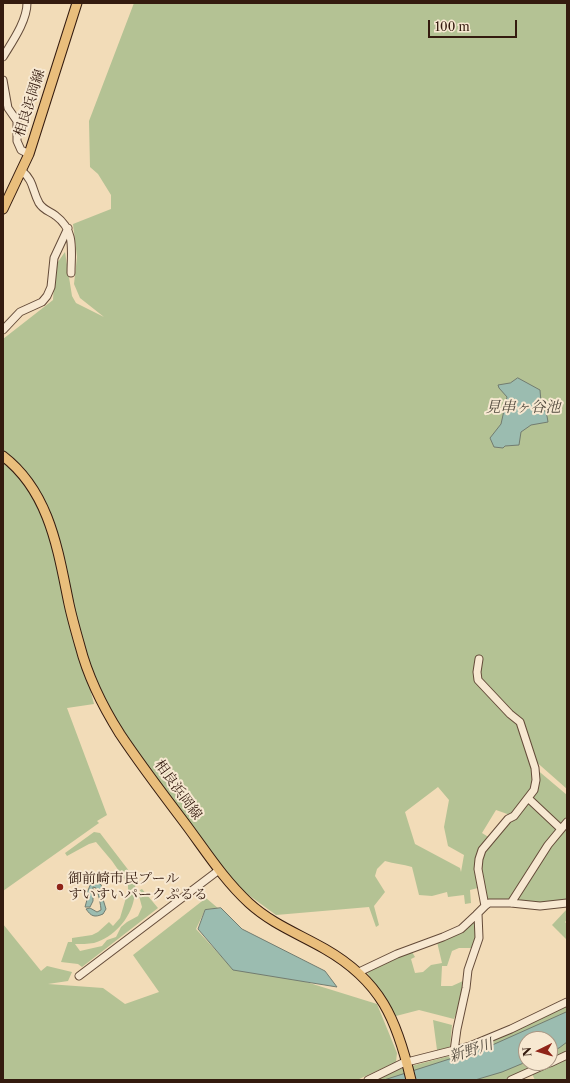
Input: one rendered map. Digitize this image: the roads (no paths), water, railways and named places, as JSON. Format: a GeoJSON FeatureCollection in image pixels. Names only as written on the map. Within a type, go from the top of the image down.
{"type":"FeatureCollection","features":[{"type":"Feature","properties":{"kind":"main road","name":"相良浜岡線"},"geometry":{"type":"LineString","coordinates":[[3,209],[22,171],[77,3]]}},
{"type":"Feature","properties":{"kind":"main road","name":"相良浜岡線"},"geometry":{"type":"LineString","coordinates":[[3,456],[20,471],[33,488],[44,507],[56,543],[69,606],[80,648],[90,676],[120,733],[233,888],[274,923],[325,949],[359,972],[377,993],[392,1017],[402,1043],[412,1080]]}},
{"type":"Feature","properties":{"kind":"street"},"geometry":{"type":"LineString","coordinates":[[3,57],[18,32],[27,9],[27,3]]}},
{"type":"Feature","properties":{"kind":"street"},"geometry":{"type":"LineString","coordinates":[[3,80],[8,108],[17,121],[17,141],[21,150],[28,154]]}},
{"type":"Feature","properties":{"kind":"street"},"geometry":{"type":"LineString","coordinates":[[22,171],[31,181],[39,203],[45,210],[56,216],[68,228],[72,240],[70,273]]}},
{"type":"Feature","properties":{"kind":"street"},"geometry":{"type":"LineString","coordinates":[[3,330],[20,312],[42,302],[47,296],[51,287],[54,258],[68,228]]}},
{"type":"Feature","properties":{"kind":"street"},"geometry":{"type":"LineString","coordinates":[[479,659],[477,672],[478,680],[520,722],[535,768],[536,780],[534,790],[528,798],[514,816],[508,819],[482,850],[478,870],[485,906]]}},
{"type":"Feature","properties":{"kind":"street"},"geometry":{"type":"LineString","coordinates":[[528,798],[561,828]]}},
{"type":"Feature","properties":{"kind":"street"},"geometry":{"type":"LineString","coordinates":[[511,903],[548,846],[567,822]]}},
{"type":"Feature","properties":{"kind":"street"},"geometry":{"type":"LineString","coordinates":[[79,976],[219,870]]}},
{"type":"Feature","properties":{"kind":"street"},"geometry":{"type":"LineString","coordinates":[[359,972],[460,928],[478,914],[485,906],[494,903],[540,906],[567,903]]}},
{"type":"Feature","properties":{"kind":"street"},"geometry":{"type":"LineString","coordinates":[[454,1051],[468,970],[479,938],[478,914]]}},
{"type":"Feature","properties":{"kind":"street"},"geometry":{"type":"LineString","coordinates":[[368,1080],[407,1062],[470,1046],[511,1029],[567,1002]]}},
{"type":"Feature","properties":{"kind":"street"},"geometry":{"type":"LineString","coordinates":[[511,1080],[530,1076]]}},
{"type":"Feature","properties":{"kind":"water","name":"見串ヶ谷池"},"geometry":{"type":"Polygon","coordinates":[[[518,378],[540,390],[541,402],[548,422],[531,425],[521,432],[519,445],[505,446],[503,448],[494,447],[490,438],[501,424],[507,397],[498,385],[510,383],[518,378]]]}},
{"type":"Feature","properties":{"kind":"water"},"geometry":{"type":"Polygon","coordinates":[[[99,881],[103,889],[102,896],[106,909],[103,914],[95,916],[91,915],[86,909],[90,908],[97,912],[101,910],[96,888],[93,887],[93,901],[90,907],[85,907],[88,896],[87,893],[91,883],[99,881]]]}},
{"type":"Feature","properties":{"kind":"water"},"geometry":{"type":"Polygon","coordinates":[[[221,908],[242,929],[325,971],[337,987],[233,970],[198,929],[205,910],[221,908]]]}},
{"type":"Feature","properties":{"kind":"water"},"geometry":{"type":"Polygon","coordinates":[[[567,1012],[567,1042],[559,1048],[558,1031],[524,1031],[567,1012]]]}},
{"type":"Feature","properties":{"kind":"water"},"geometry":{"type":"Polygon","coordinates":[[[518,1034],[518,1065],[475,1080],[384,1080],[490,1046],[518,1034]]]}},
{"type":"Feature","properties":{"kind":"place","name":"御前崎市民プール すいすいパークぷるる"},"geometry":{"type":"Point","coordinates":[60,887]}},
{"type":"Feature","properties":{"kind":"water label","name":"新野川"},"geometry":{"type":"Point","coordinates":[471,1051]}}]}
